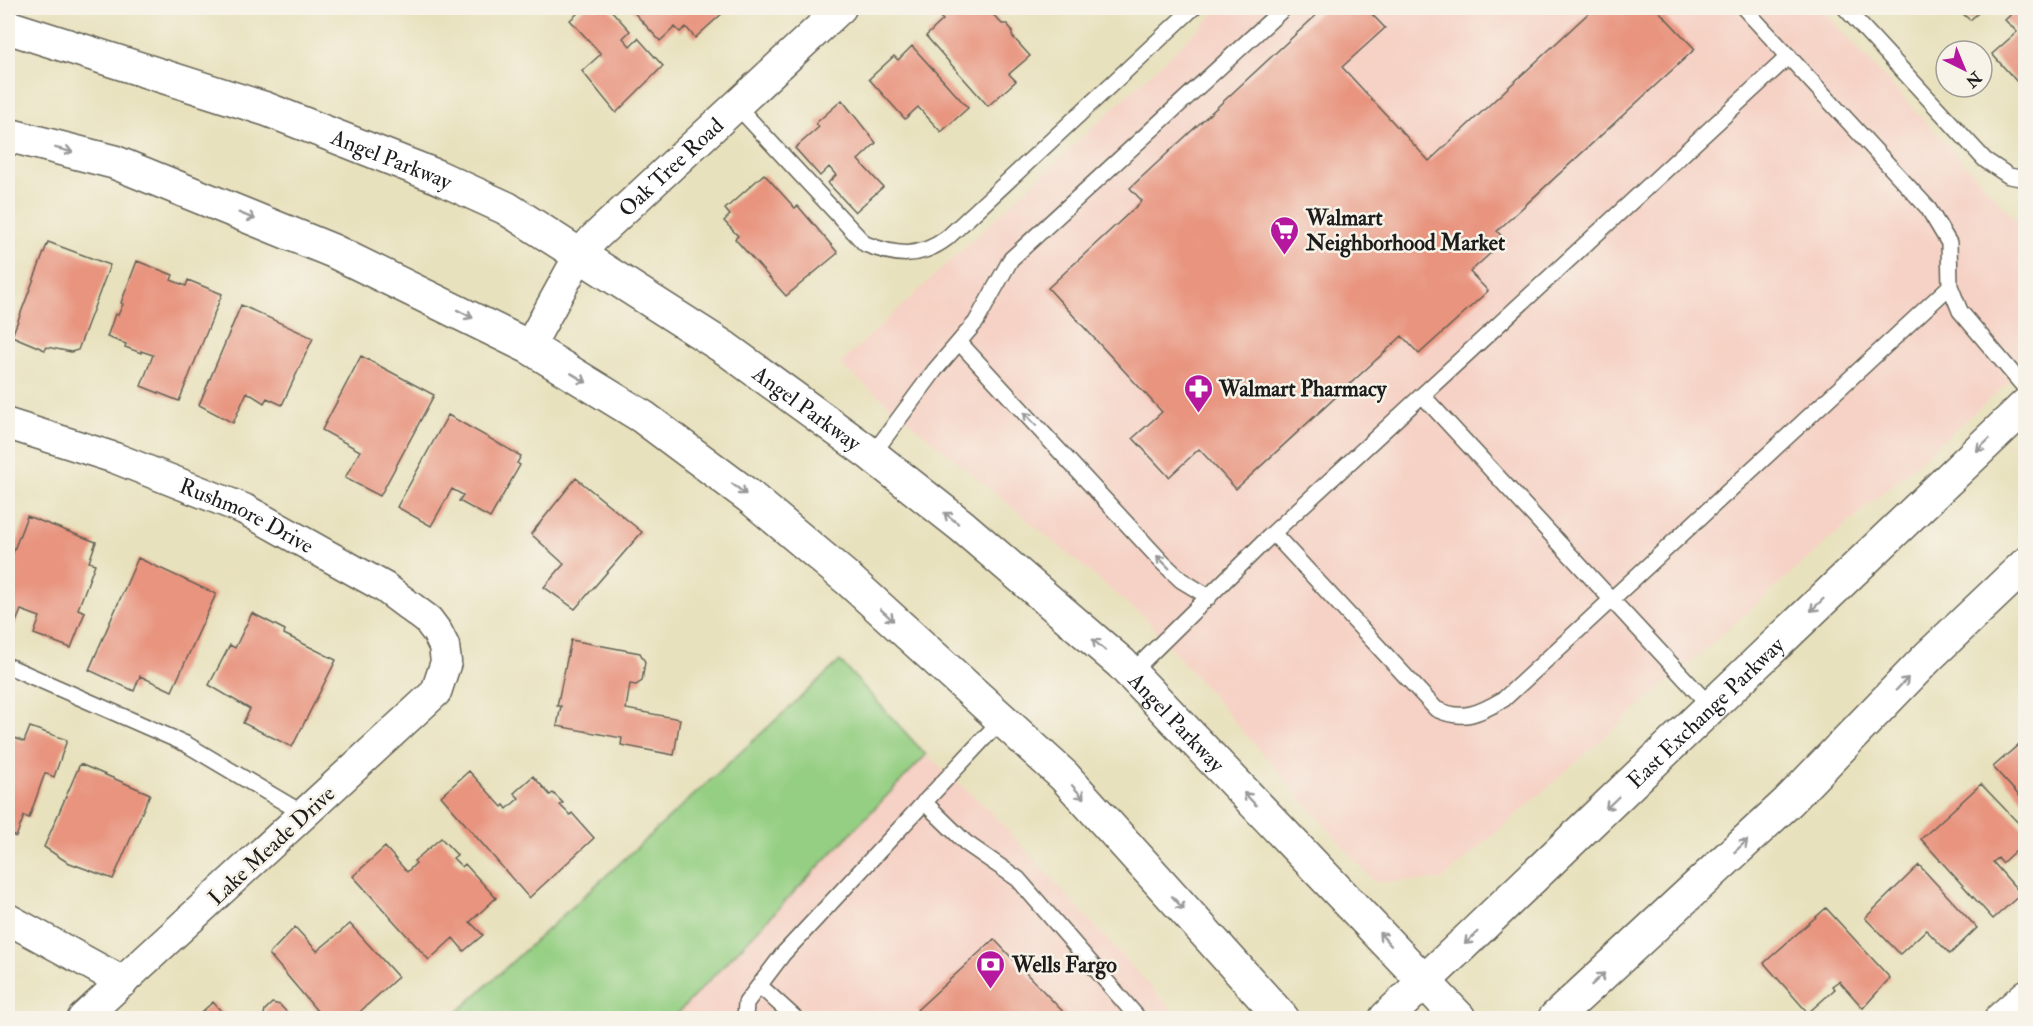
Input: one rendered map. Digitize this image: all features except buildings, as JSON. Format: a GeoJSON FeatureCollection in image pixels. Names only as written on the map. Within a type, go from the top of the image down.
{"type":"FeatureCollection","features":[{"type":"Feature","properties":{"kind":"main road","name":"Angel Parkway"},"geometry":{"type":"LineString","coordinates":[[8,27],[266,109],[436,176],[506,208],[725,348],[872,455],[962,526],[1131,673],[1459,1018]]}},
{"type":"Feature","properties":{"kind":"main road"},"geometry":{"type":"LineString","coordinates":[[8,135],[114,162],[311,242],[460,311],[529,348],[643,417],[750,497],[849,580],[1064,776],[1282,1018]]}},
{"type":"Feature","properties":{"kind":"main road","name":"East Exchange Parkway"},"geometry":{"type":"LineString","coordinates":[[1386,1018],[2025,405]]}},
{"type":"Feature","properties":{"kind":"main road"},"geometry":{"type":"LineString","coordinates":[[1555,1018],[1788,802],[1928,657],[2025,564]]}},
{"type":"Feature","properties":{"kind":"street","name":"Oak Tree Road"},"geometry":{"type":"LineString","coordinates":[[529,348],[580,254],[841,8]]}},
{"type":"Feature","properties":{"kind":"street","name":"Rushmore Drive"},"geometry":{"type":"LineString","coordinates":[[8,424],[115,458],[244,509],[384,587],[432,626],[444,646],[446,662]]}},
{"type":"Feature","properties":{"kind":"street","name":"Lake Meade Drive"},"geometry":{"type":"LineString","coordinates":[[83,1018],[436,692],[446,662]]}},
{"type":"Feature","properties":{"kind":"street"},"geometry":{"type":"LineString","coordinates":[[8,919],[123,982]]}},
{"type":"Feature","properties":{"kind":"street"},"geometry":{"type":"LineString","coordinates":[[2000,1018],[2025,995]]}},
{"type":"Feature","properties":{"kind":"lane"},"geometry":{"type":"LineString","coordinates":[[736,105],[865,244],[885,252],[908,254],[931,250],[947,238],[1193,8]]}},
{"type":"Feature","properties":{"kind":"lane"},"geometry":{"type":"LineString","coordinates":[[872,455],[976,322],[1011,259],[1284,8]]}},
{"type":"Feature","properties":{"kind":"lane"},"geometry":{"type":"LineString","coordinates":[[1744,8],[1928,208],[1949,243],[1950,286],[1960,311],[2025,389]]}},
{"type":"Feature","properties":{"kind":"lane"},"geometry":{"type":"LineString","coordinates":[[1845,8],[1985,160],[2009,176],[2025,179]]}},
{"type":"Feature","properties":{"kind":"lane"},"geometry":{"type":"LineString","coordinates":[[1131,673],[1273,533],[1789,56]]}},
{"type":"Feature","properties":{"kind":"lane"},"geometry":{"type":"LineString","coordinates":[[1273,533],[1436,709],[1451,716],[1477,715],[1504,699],[1950,286]]}},
{"type":"Feature","properties":{"kind":"lane"},"geometry":{"type":"LineString","coordinates":[[959,342],[1162,562],[1181,580],[1209,597]]}},
{"type":"Feature","properties":{"kind":"lane"},"geometry":{"type":"LineString","coordinates":[[1422,395],[1711,707]]}},
{"type":"Feature","properties":{"kind":"lane"},"geometry":{"type":"LineString","coordinates":[[8,666],[186,744],[304,814]]}},
{"type":"Feature","properties":{"kind":"lane"},"geometry":{"type":"LineString","coordinates":[[745,1018],[746,1003],[783,954],[1002,719]]}},
{"type":"Feature","properties":{"kind":"lane"},"geometry":{"type":"LineString","coordinates":[[924,802],[966,843],[1018,879],[1138,1018]]}},
{"type":"Feature","properties":{"kind":"lane"},"geometry":{"type":"LineString","coordinates":[[760,986],[795,1018]]}},
{"type":"Feature","properties":{"kind":"shaded area"},"geometry":{"type":"Polygon","coordinates":[[[1221,8],[1820,8],[2025,229],[2025,368],[1442,880],[1374,882],[1144,617],[840,364],[1221,8]]]}},
{"type":"Feature","properties":{"kind":"shaded area"},"geometry":{"type":"Polygon","coordinates":[[[926,755],[986,807],[1179,1018],[673,1018],[926,755]]]}},
{"type":"Feature","properties":{"kind":"green space"},"geometry":{"type":"Polygon","coordinates":[[[840,661],[926,755],[673,1018],[451,1018],[840,661]]]}},
{"type":"Feature","properties":{"kind":"place","name":"Walmart Neighborhood Market"},"geometry":{"type":"Point","coordinates":[1285,256]}},
{"type":"Feature","properties":{"kind":"place","name":"Walmart Pharmacy"},"geometry":{"type":"Point","coordinates":[1198,414]}},
{"type":"Feature","properties":{"kind":"place","name":"Wells Fargo"},"geometry":{"type":"Point","coordinates":[991,990]}}]}
